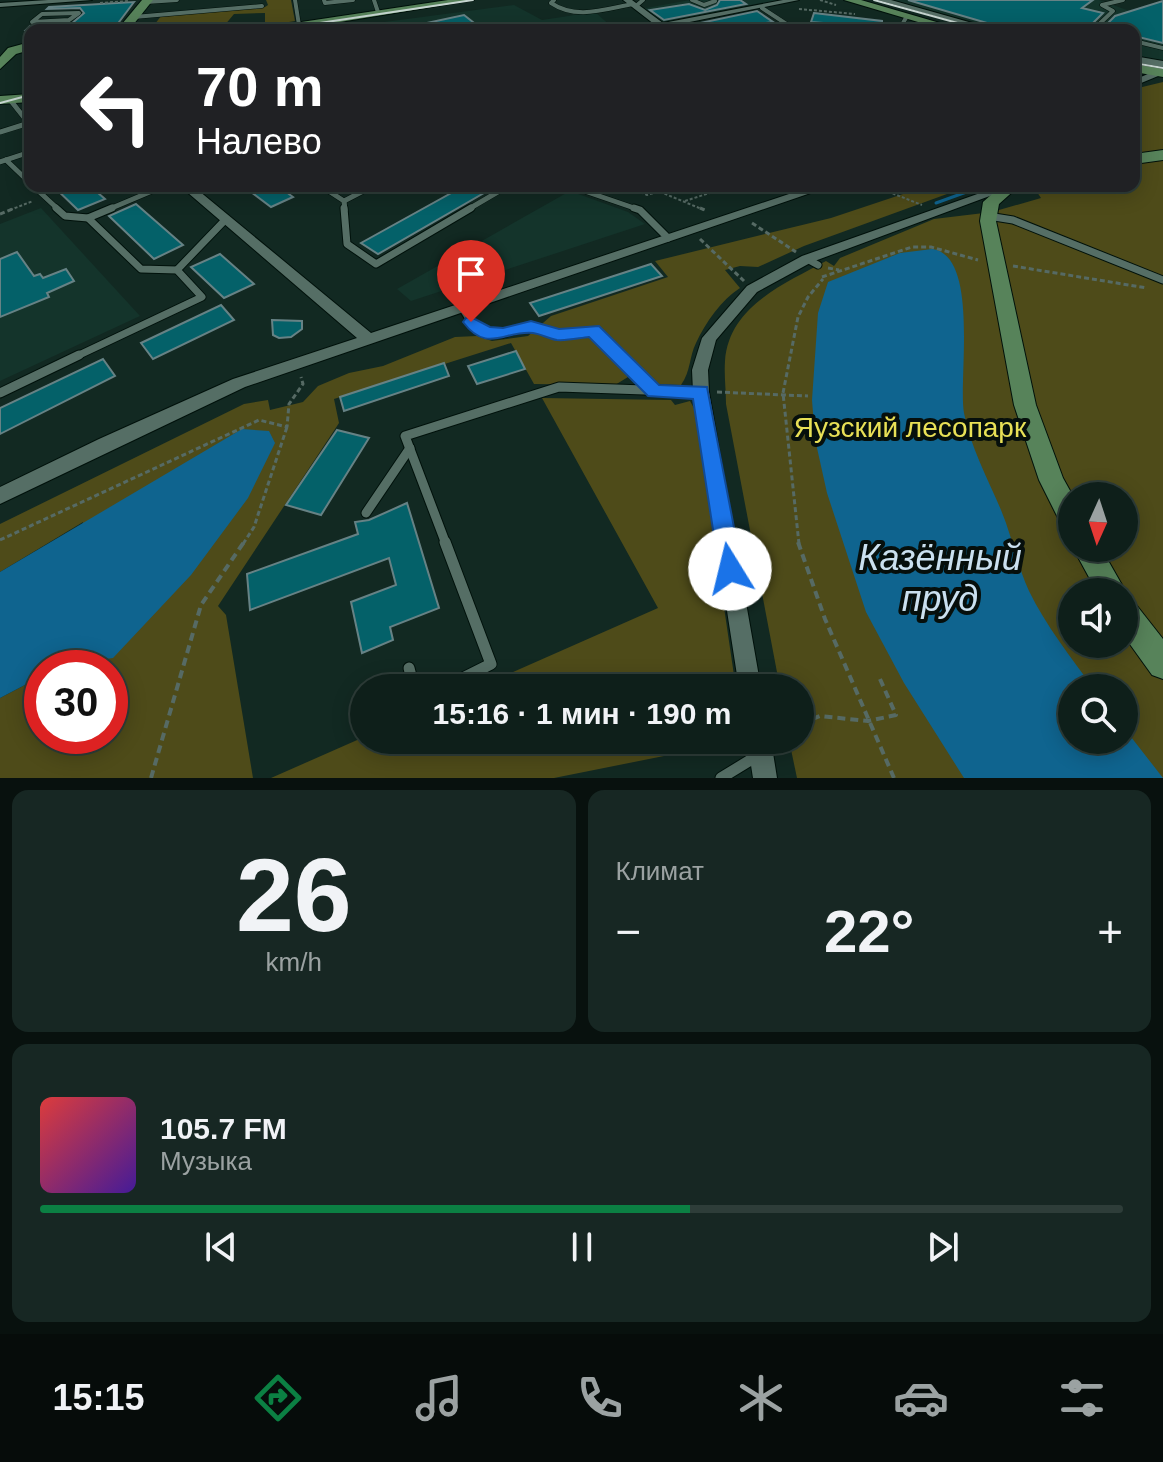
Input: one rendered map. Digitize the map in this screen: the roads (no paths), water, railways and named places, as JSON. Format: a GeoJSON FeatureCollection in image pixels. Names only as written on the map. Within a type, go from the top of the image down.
{"type":"FeatureCollection","features":[{"type":"Feature","properties":{"kind":"street"},"geometry":{"type":"LineString","coordinates":[[303,24],[376,6],[465,0]]}},
{"type":"Feature","properties":{"kind":"street"},"geometry":{"type":"LineString","coordinates":[[690,24],[795,0]]}},
{"type":"Feature","properties":{"kind":"street"},"geometry":{"type":"LineString","coordinates":[[849,0],[935,24]]}},
{"type":"Feature","properties":{"kind":"street"},"geometry":{"type":"LineString","coordinates":[[882,0],[971,24]]}},
{"type":"Feature","properties":{"kind":"street"},"geometry":{"type":"LineString","coordinates":[[128,24],[144,1]]}},
{"type":"Feature","properties":{"kind":"street"},"geometry":{"type":"LineString","coordinates":[[0,5],[87,2]]}},
{"type":"Feature","properties":{"kind":"street"},"geometry":{"type":"LineString","coordinates":[[635,3],[660,24]]}},
{"type":"Feature","properties":{"kind":"street"},"geometry":{"type":"LineString","coordinates":[[0,65],[6,51]]}},
{"type":"Feature","properties":{"kind":"street"},"geometry":{"type":"LineString","coordinates":[[1140,61],[1162,70]]}},
{"type":"Feature","properties":{"kind":"street"},"geometry":{"type":"LineString","coordinates":[[1140,68],[1162,70]]}},
{"type":"Feature","properties":{"kind":"street"},"geometry":{"type":"LineString","coordinates":[[1140,80],[1162,70]]}},
{"type":"Feature","properties":{"kind":"street"},"geometry":{"type":"LineString","coordinates":[[1140,158],[1163,155]]}},
{"type":"Feature","properties":{"kind":"street"},"geometry":{"type":"LineString","coordinates":[[193,192],[367,338]]}},
{"type":"Feature","properties":{"kind":"street"},"geometry":{"type":"LineString","coordinates":[[0,496],[131,431],[239,383],[807,192]]}},
{"type":"Feature","properties":{"kind":"street"},"geometry":{"type":"LineString","coordinates":[[748,674],[701,392],[700,370],[709,338],[752,289],[936,211],[995,192]]}},
{"type":"Feature","properties":{"kind":"street"},"geometry":{"type":"LineString","coordinates":[[1005,192],[989,209],[997,263],[1025,405],[1058,493]]}},
{"type":"Feature","properties":{"kind":"street"},"geometry":{"type":"LineString","coordinates":[[1138,631],[1163,664]]}},
{"type":"Feature","properties":{"kind":"street"},"geometry":{"type":"LineString","coordinates":[[761,754],[765,778]]}},
{"type":"Feature","properties":{"kind":"lane"},"geometry":{"type":"LineString","coordinates":[[144,1],[177,0]]}},
{"type":"Feature","properties":{"kind":"lane"},"geometry":{"type":"LineString","coordinates":[[295,0],[299,24]]}},
{"type":"Feature","properties":{"kind":"lane"},"geometry":{"type":"LineString","coordinates":[[324,0],[325,3],[353,0]]}},
{"type":"Feature","properties":{"kind":"lane"},"geometry":{"type":"LineString","coordinates":[[554,0],[551,3],[560,12],[573,14],[635,3]]}},
{"type":"Feature","properties":{"kind":"lane"},"geometry":{"type":"LineString","coordinates":[[692,0],[704,5],[715,1]]}},
{"type":"Feature","properties":{"kind":"lane"},"geometry":{"type":"LineString","coordinates":[[1093,0],[1113,11],[1099,24]]}},
{"type":"Feature","properties":{"kind":"lane"},"geometry":{"type":"LineString","coordinates":[[1104,4],[1123,0]]}},
{"type":"Feature","properties":{"kind":"lane"},"geometry":{"type":"LineString","coordinates":[[52,13],[79,13],[69,20],[32,22],[38,15],[52,13],[63,1]]}},
{"type":"Feature","properties":{"kind":"lane"},"geometry":{"type":"LineString","coordinates":[[134,17],[262,6]]}},
{"type":"Feature","properties":{"kind":"lane"},"geometry":{"type":"LineString","coordinates":[[762,8],[786,24]]}},
{"type":"Feature","properties":{"kind":"lane"},"geometry":{"type":"LineString","coordinates":[[902,24],[907,16]]}},
{"type":"Feature","properties":{"kind":"lane"},"geometry":{"type":"LineString","coordinates":[[1140,42],[1163,48]]}},
{"type":"Feature","properties":{"kind":"lane"},"geometry":{"type":"LineString","coordinates":[[12,101],[24,117]]}},
{"type":"Feature","properties":{"kind":"lane"},"geometry":{"type":"LineString","coordinates":[[0,132],[24,125]]}},
{"type":"Feature","properties":{"kind":"lane"},"geometry":{"type":"LineString","coordinates":[[3,161],[24,154]]}},
{"type":"Feature","properties":{"kind":"lane"},"geometry":{"type":"LineString","coordinates":[[3,161],[24,178]]}},
{"type":"Feature","properties":{"kind":"lane"},"geometry":{"type":"LineString","coordinates":[[40,192],[65,216],[88,218],[150,192]]}},
{"type":"Feature","properties":{"kind":"lane"},"geometry":{"type":"LineString","coordinates":[[330,192],[344,201]]}},
{"type":"Feature","properties":{"kind":"lane"},"geometry":{"type":"LineString","coordinates":[[344,201],[361,192]]}},
{"type":"Feature","properties":{"kind":"lane"},"geometry":{"type":"LineString","coordinates":[[344,201],[347,244],[376,264],[498,192]]}},
{"type":"Feature","properties":{"kind":"lane"},"geometry":{"type":"LineString","coordinates":[[588,192],[640,210],[668,238]]}},
{"type":"Feature","properties":{"kind":"lane"},"geometry":{"type":"LineString","coordinates":[[989,209],[1163,280]]}},
{"type":"Feature","properties":{"kind":"lane"},"geometry":{"type":"LineString","coordinates":[[989,209],[1013,220]]}},
{"type":"Feature","properties":{"kind":"lane"},"geometry":{"type":"LineString","coordinates":[[0,393],[202,297],[177,270],[141,269],[88,218]]}},
{"type":"Feature","properties":{"kind":"lane"},"geometry":{"type":"LineString","coordinates":[[177,270],[226,219]]}},
{"type":"Feature","properties":{"kind":"lane"},"geometry":{"type":"LineString","coordinates":[[461,306],[471,322],[487,333],[503,334],[531,326],[559,335],[593,331],[655,391]]}},
{"type":"Feature","properties":{"kind":"lane"},"geometry":{"type":"LineString","coordinates":[[471,674],[491,664],[405,436],[538,391],[559,387],[701,392]]}},
{"type":"Feature","properties":{"kind":"lane"},"geometry":{"type":"LineString","coordinates":[[366,513],[410,448]]}},
{"type":"Feature","properties":{"kind":"lane"},"geometry":{"type":"LineString","coordinates":[[409,668],[410,674]]}},
{"type":"Feature","properties":{"kind":"lane"},"geometry":{"type":"LineString","coordinates":[[721,778],[751,754]]}},
{"type":"Feature","properties":{"kind":"water","name":"Казённый пруд"},"geometry":{"type":"Polygon","coordinates":[[[932,249],[947,256],[956,273],[964,321],[963,397],[967,425],[1029,591],[1058,639],[1058,658],[1072,658],[1083,674],[1058,674],[1058,754],[1138,754],[1138,746],[1163,778],[964,778],[904,683],[866,612],[827,493],[815,439],[812,400],[818,313],[828,282],[900,253],[932,249]]]}},
{"type":"Feature","properties":{"kind":"water"},"geometry":{"type":"Polygon","coordinates":[[[242,429],[269,431],[275,443],[248,498],[191,575],[121,650],[24,650],[24,685],[0,698],[0,572],[242,429]]]}},
{"type":"Feature","properties":{"kind":"waterway"},"geometry":{"type":"LineString","coordinates":[[936,203],[966,192]]}},
{"type":"Feature","properties":{"kind":"tram line"},"geometry":{"type":"LineString","coordinates":[[313,24],[473,0]]}},
{"type":"Feature","properties":{"kind":"tram line"},"geometry":{"type":"LineString","coordinates":[[874,0],[961,24]]}},
{"type":"Feature","properties":{"kind":"tram line"},"geometry":{"type":"LineString","coordinates":[[1140,64],[1163,68]]}},
{"type":"Feature","properties":{"kind":"tram line"},"geometry":{"type":"LineString","coordinates":[[0,103],[24,97]]}},
{"type":"Feature","properties":{"kind":"park label","name":"Яузский лесопарк"},"geometry":{"type":"Point","coordinates":[910,427]}}]}
